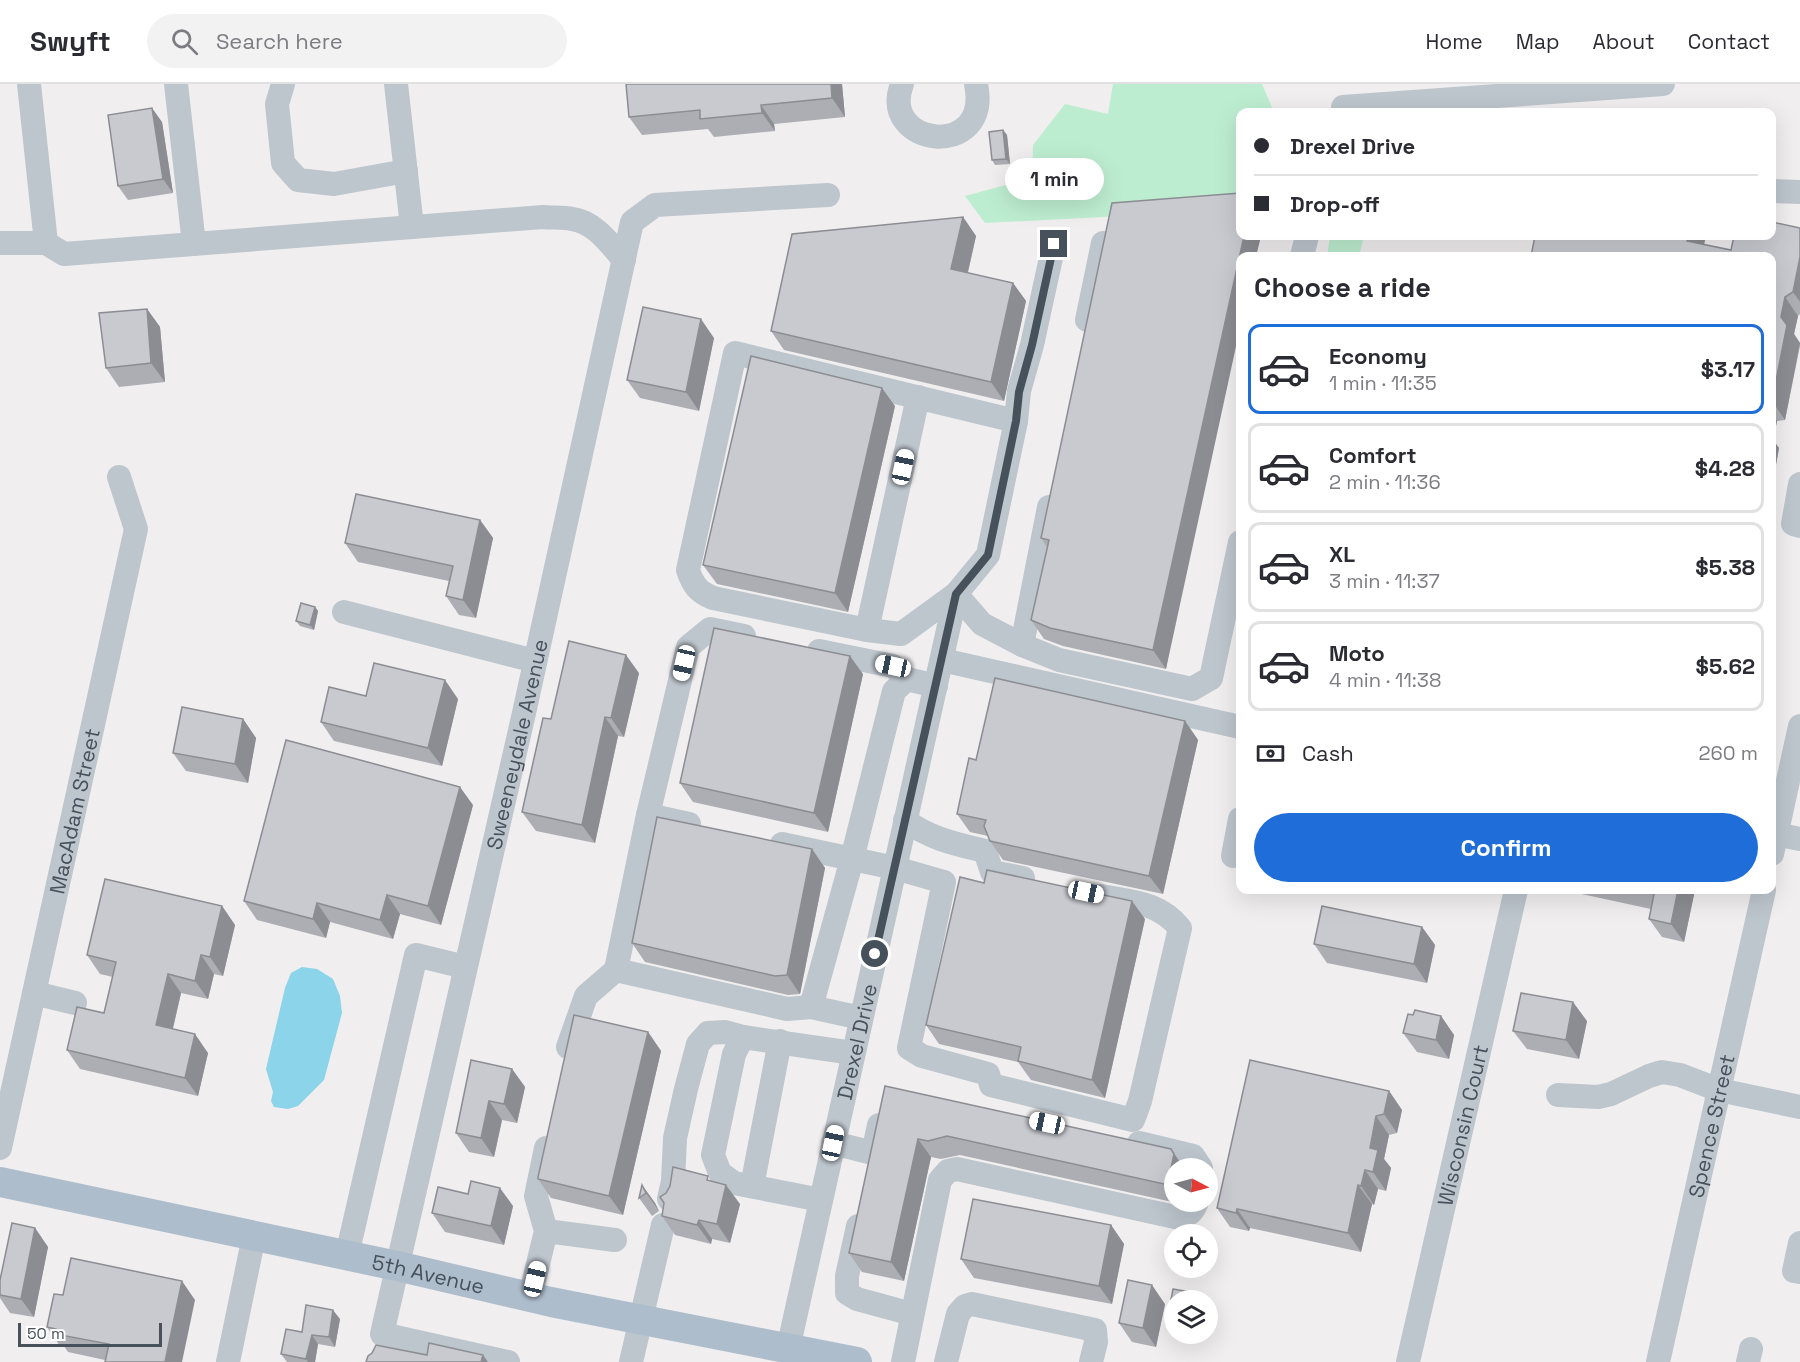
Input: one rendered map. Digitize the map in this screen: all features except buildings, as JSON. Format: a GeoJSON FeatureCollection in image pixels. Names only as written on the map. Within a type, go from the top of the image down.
{"type":"FeatureCollection","features":[{"type":"Feature","properties":{"kind":"main road","name":"5th Avenue"},"geometry":{"type":"LineString","coordinates":[[0,1182],[347,1255],[530,1297],[788,1349],[823,1359],[857,1362]]}},
{"type":"Feature","properties":{"kind":"street"},"geometry":{"type":"LineString","coordinates":[[29,84],[46,243]]}},
{"type":"Feature","properties":{"kind":"street"},"geometry":{"type":"LineString","coordinates":[[176,84],[194,244]]}},
{"type":"Feature","properties":{"kind":"street"},"geometry":{"type":"LineString","coordinates":[[283,84],[277,104],[283,163],[298,180],[334,184],[406,171]]}},
{"type":"Feature","properties":{"kind":"street"},"geometry":{"type":"LineString","coordinates":[[396,84],[412,227]]}},
{"type":"Feature","properties":{"kind":"street"},"geometry":{"type":"LineString","coordinates":[[902,84],[899,104],[903,116],[921,135],[934,138],[954,135],[970,123],[977,111],[979,97],[976,84]]}},
{"type":"Feature","properties":{"kind":"street"},"geometry":{"type":"LineString","coordinates":[[1343,107],[1663,84]]}},
{"type":"Feature","properties":{"kind":"street"},"geometry":{"type":"LineString","coordinates":[[1776,191],[1800,192]]}},
{"type":"Feature","properties":{"kind":"street","name":"Sweeneydale Avenue"},"geometry":{"type":"LineString","coordinates":[[508,1362],[380,1343],[632,222],[655,205],[828,195]]}},
{"type":"Feature","properties":{"kind":"street"},"geometry":{"type":"LineString","coordinates":[[0,243],[46,243],[64,254],[543,217],[575,219],[592,226],[624,260]]}},
{"type":"Feature","properties":{"kind":"street"},"geometry":{"type":"LineString","coordinates":[[1084,336],[1103,243]]}},
{"type":"Feature","properties":{"kind":"street"},"geometry":{"type":"LineString","coordinates":[[1016,421],[735,354],[688,570],[692,583],[700,593],[712,598],[867,630],[900,634],[956,594],[988,555],[1016,421],[1019,392],[1032,345],[1054,244]]}},
{"type":"Feature","properties":{"kind":"street"},"geometry":{"type":"LineString","coordinates":[[867,630],[918,398]]}},
{"type":"Feature","properties":{"kind":"street","name":"MacAdam Street"},"geometry":{"type":"LineString","coordinates":[[0,1148],[136,529],[119,477]]}},
{"type":"Feature","properties":{"kind":"street"},"geometry":{"type":"LineString","coordinates":[[1800,484],[1793,524],[1800,525]]}},
{"type":"Feature","properties":{"kind":"street"},"geometry":{"type":"LineString","coordinates":[[1022,645],[1053,487]]}},
{"type":"Feature","properties":{"kind":"street"},"geometry":{"type":"LineString","coordinates":[[956,594],[982,624],[1022,645],[1059,660],[1192,688],[1211,678],[1236,561]]}},
{"type":"Feature","properties":{"kind":"street","name":"Drexel Drive"},"geometry":{"type":"LineString","coordinates":[[788,1349],[956,594]]}},
{"type":"Feature","properties":{"kind":"street"},"geometry":{"type":"LineString","coordinates":[[344,612],[535,661]]}},
{"type":"Feature","properties":{"kind":"street"},"geometry":{"type":"LineString","coordinates":[[563,1073],[570,1039],[586,996],[615,970],[648,815],[688,647],[710,629],[767,640]]}},
{"type":"Feature","properties":{"kind":"street"},"geometry":{"type":"LineString","coordinates":[[801,648],[900,673],[936,686]]}},
{"type":"Feature","properties":{"kind":"street"},"geometry":{"type":"LineString","coordinates":[[942,660],[1236,726]]}},
{"type":"Feature","properties":{"kind":"street"},"geometry":{"type":"LineString","coordinates":[[812,1007],[900,673]]}},
{"type":"Feature","properties":{"kind":"street"},"geometry":{"type":"LineString","coordinates":[[1776,834],[1800,726]]}},
{"type":"Feature","properties":{"kind":"street"},"geometry":{"type":"LineString","coordinates":[[648,815],[716,830]]}},
{"type":"Feature","properties":{"kind":"street"},"geometry":{"type":"LineString","coordinates":[[905,820],[921,832],[951,843],[985,851],[969,879],[909,1048],[922,1056],[988,1074],[991,1085],[1133,1120],[1140,1101],[1179,928],[1170,916],[1156,908],[1074,890]]}},
{"type":"Feature","properties":{"kind":"street"},"geometry":{"type":"LineString","coordinates":[[1776,844],[1800,839]]}},
{"type":"Feature","properties":{"kind":"street"},"geometry":{"type":"LineString","coordinates":[[761,840],[895,868],[969,879],[1050,884]]}},
{"type":"Feature","properties":{"kind":"street"},"geometry":{"type":"LineString","coordinates":[[1233,856],[1236,840]]}},
{"type":"Feature","properties":{"kind":"street","name":"Wisconsin Court"},"geometry":{"type":"LineString","coordinates":[[1408,1362],[1515,894]]}},
{"type":"Feature","properties":{"kind":"street","name":"Spence Street"},"geometry":{"type":"LineString","coordinates":[[1658,1362],[1763,894]]}},
{"type":"Feature","properties":{"kind":"street"},"geometry":{"type":"LineString","coordinates":[[347,1255],[416,955],[465,967]]}},
{"type":"Feature","properties":{"kind":"street"},"geometry":{"type":"LineString","coordinates":[[615,970],[787,1009],[812,1007],[861,1018]]}},
{"type":"Feature","properties":{"kind":"street"},"geometry":{"type":"LineString","coordinates":[[34,993],[75,1003]]}},
{"type":"Feature","properties":{"kind":"street"},"geometry":{"type":"LineString","coordinates":[[669,1202],[673,1181],[675,1138],[698,1044],[708,1033],[725,1032],[853,1053]]}},
{"type":"Feature","properties":{"kind":"street"},"geometry":{"type":"LineString","coordinates":[[743,1036],[734,1054],[713,1155],[720,1173],[734,1183],[821,1200]]}},
{"type":"Feature","properties":{"kind":"street"},"geometry":{"type":"LineString","coordinates":[[752,1186],[780,1041]]}},
{"type":"Feature","properties":{"kind":"street"},"geometry":{"type":"LineString","coordinates":[[1558,1095],[1598,1097],[1611,1094],[1662,1072],[1680,1075],[1719,1090],[1800,1107]]}},
{"type":"Feature","properties":{"kind":"street"},"geometry":{"type":"LineString","coordinates":[[833,1143],[871,1164],[883,1107]]}},
{"type":"Feature","properties":{"kind":"street"},"geometry":{"type":"LineString","coordinates":[[530,1297],[546,1230],[536,1196],[550,1129]]}},
{"type":"Feature","properties":{"kind":"street"},"geometry":{"type":"LineString","coordinates":[[1102,1135],[1188,1154],[1194,1158]]}},
{"type":"Feature","properties":{"kind":"street"},"geometry":{"type":"LineString","coordinates":[[903,1362],[940,1180],[952,1169],[1175,1217],[1182,1218],[1191,1212]]}},
{"type":"Feature","properties":{"kind":"street"},"geometry":{"type":"LineString","coordinates":[[861,1209],[847,1276],[847,1293],[857,1299],[912,1314]]}},
{"type":"Feature","properties":{"kind":"street"},"geometry":{"type":"LineString","coordinates":[[631,1362],[663,1226]]}},
{"type":"Feature","properties":{"kind":"street"},"geometry":{"type":"LineString","coordinates":[[546,1230],[615,1240]]}},
{"type":"Feature","properties":{"kind":"street"},"geometry":{"type":"LineString","coordinates":[[228,1362],[254,1236]]}},
{"type":"Feature","properties":{"kind":"street"},"geometry":{"type":"LineString","coordinates":[[1800,1243],[1794,1271],[1800,1272]]}},
{"type":"Feature","properties":{"kind":"street"},"geometry":{"type":"LineString","coordinates":[[946,1362],[958,1314],[965,1306],[972,1304],[1095,1330],[1091,1362]]}},
{"type":"Feature","properties":{"kind":"green space"},"geometry":{"type":"Polygon","coordinates":[[[1113,84],[1262,84],[1272,108],[1236,108],[1236,210],[985,223],[965,196],[1032,178],[1033,145],[1065,104],[1108,114],[1113,84]]]}},
{"type":"Feature","properties":{"kind":"green space"},"geometry":{"type":"Polygon","coordinates":[[[1329,240],[1363,240],[1360,252],[1328,252],[1329,240]]]}},
{"type":"Feature","properties":{"kind":"water"},"geometry":{"type":"Polygon","coordinates":[[[302,967],[317,969],[333,979],[340,996],[342,1013],[324,1080],[298,1106],[288,1109],[274,1107],[271,1101],[273,1092],[266,1069],[285,988],[291,973],[302,967]]]}},
{"type":"Feature","properties":{"kind":"route"},"geometry":{"type":"LineString","coordinates":[[875,954],[956,594],[988,555],[1016,421],[1019,392],[1032,345],[1054,244]]}}]}
